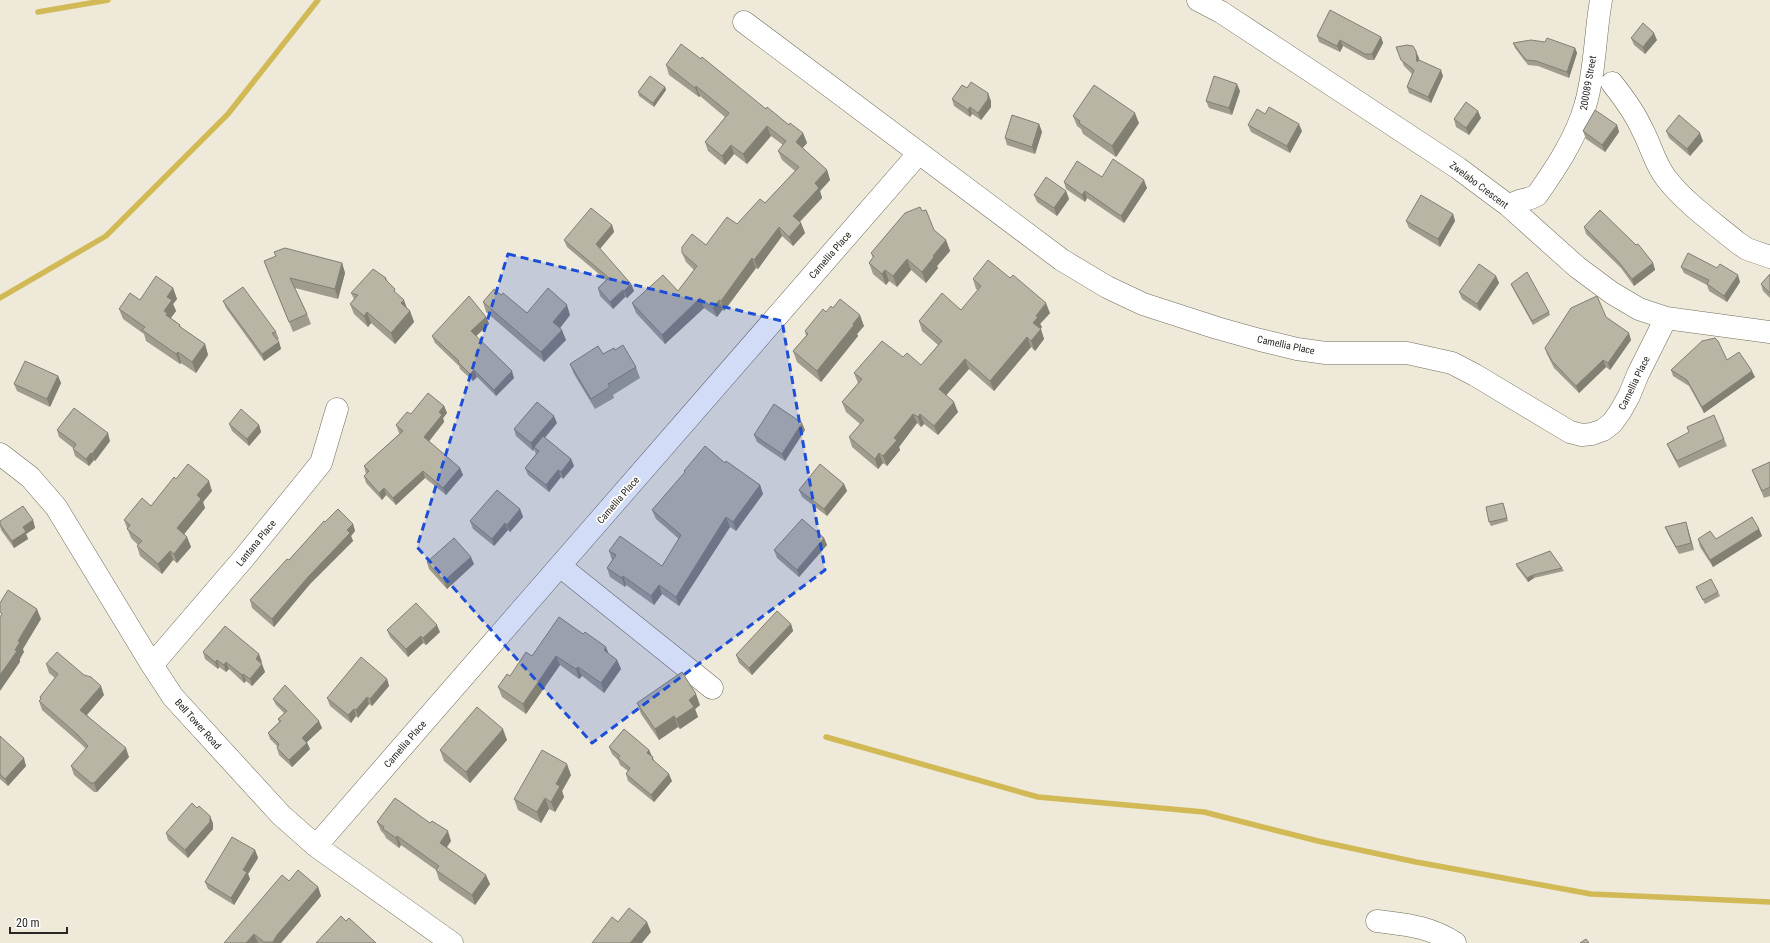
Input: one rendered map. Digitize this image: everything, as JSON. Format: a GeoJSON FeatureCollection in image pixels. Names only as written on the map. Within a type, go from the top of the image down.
{"type":"FeatureCollection","features":[{"type":"Feature","properties":{"kind":"street","name":"Zwelabo Crescent"},"geometry":{"type":"LineString","coordinates":[[1198,0],[1221,12],[1451,163],[1509,206],[1577,267],[1612,293],[1639,309],[1666,318],[1770,332]]}},
{"type":"Feature","properties":{"kind":"street","name":"200089 Street"},"geometry":{"type":"LineString","coordinates":[[1509,206],[1520,199],[1537,195],[1565,152],[1579,123],[1586,106],[1601,0]]}},
{"type":"Feature","properties":{"kind":"street","name":"Camellia Place"},"geometry":{"type":"LineString","coordinates":[[744,22],[1062,260],[1107,287],[1143,304],[1217,328],[1297,349],[1326,353],[1407,352],[1452,363],[1482,379],[1570,432],[1582,435],[1603,430],[1620,412],[1666,318]]}},
{"type":"Feature","properties":{"kind":"street"},"geometry":{"type":"LineString","coordinates":[[1612,83],[1630,106],[1643,130],[1658,166],[1665,177],[1678,191],[1738,243],[1747,249],[1770,257]]}},
{"type":"Feature","properties":{"kind":"street","name":"Camellia Place"},"geometry":{"type":"LineString","coordinates":[[316,846],[919,153]]}},
{"type":"Feature","properties":{"kind":"street","name":"Lantana Place"},"geometry":{"type":"LineString","coordinates":[[152,665],[243,559],[321,463],[337,409]]}},
{"type":"Feature","properties":{"kind":"street","name":"Bell Tower Road"},"geometry":{"type":"LineString","coordinates":[[2,460],[30,477],[56,507],[173,697],[281,815],[316,846],[452,943]]}},
{"type":"Feature","properties":{"kind":"street"},"geometry":{"type":"LineString","coordinates":[[560,566],[712,688]]}},
{"type":"Feature","properties":{"kind":"street"},"geometry":{"type":"LineString","coordinates":[[1377,921],[1422,928],[1440,933],[1455,943]]}},
{"type":"Feature","properties":{"kind":"highlighted area"},"geometry":{"type":"Polygon","coordinates":[[[508,254],[782,321],[825,570],[592,743],[417,547],[508,254]]]}},
{"type":"Feature","properties":{"kind":"building"},"geometry":{"type":"Polygon","coordinates":[[[1330,10],[1381,37],[1372,54],[1365,54],[1340,40],[1337,46],[1317,36],[1330,10]]]}},
{"type":"Feature","properties":{"kind":"building"},"geometry":{"type":"Polygon","coordinates":[[[1643,23],[1654,33],[1643,47],[1631,38],[1643,23]]]}},
{"type":"Feature","properties":{"kind":"building"},"geometry":{"type":"Polygon","coordinates":[[[1547,38],[1575,48],[1567,72],[1536,61],[1526,60],[1513,43],[1531,40],[1545,42],[1547,38]]]}},
{"type":"Feature","properties":{"kind":"building"},"geometry":{"type":"Polygon","coordinates":[[[681,44],[701,59],[702,57],[766,109],[767,107],[789,125],[790,123],[803,133],[796,142],[827,170],[815,183],[819,188],[793,216],[801,223],[789,237],[779,227],[754,260],[752,258],[721,301],[719,300],[713,308],[700,298],[662,335],[632,303],[663,275],[678,291],[697,266],[682,253],[682,247],[692,234],[706,245],[727,217],[737,224],[760,199],[765,203],[799,167],[778,151],[786,141],[767,126],[743,154],[731,145],[722,156],[705,142],[729,113],[696,86],[695,88],[666,65],[681,44]]]}},
{"type":"Feature","properties":{"kind":"building"},"geometry":{"type":"Polygon","coordinates":[[[1407,45],[1413,46],[1416,51],[1417,62],[1419,60],[1441,70],[1428,97],[1407,87],[1414,70],[1401,60],[1396,47],[1407,45]]]}},
{"type":"Feature","properties":{"kind":"building"},"geometry":{"type":"Polygon","coordinates":[[[650,76],[665,87],[653,103],[638,92],[650,76]]]}},
{"type":"Feature","properties":{"kind":"building"},"geometry":{"type":"Polygon","coordinates":[[[1214,76],[1237,84],[1229,108],[1206,101],[1214,76]]]}},
{"type":"Feature","properties":{"kind":"building"},"geometry":{"type":"Polygon","coordinates":[[[971,82],[988,93],[988,99],[978,113],[970,107],[968,110],[952,99],[962,85],[967,88],[971,82]]]}},
{"type":"Feature","properties":{"kind":"building"},"geometry":{"type":"Polygon","coordinates":[[[1094,85],[1135,113],[1112,146],[1079,123],[1080,121],[1073,116],[1094,85]]]}},
{"type":"Feature","properties":{"kind":"building"},"geometry":{"type":"Polygon","coordinates":[[[1466,102],[1478,111],[1466,128],[1454,119],[1466,102]]]}},
{"type":"Feature","properties":{"kind":"building"},"geometry":{"type":"Polygon","coordinates":[[[1269,107],[1299,124],[1287,146],[1248,125],[1257,109],[1265,114],[1269,107]]]}},
{"type":"Feature","properties":{"kind":"building"},"geometry":{"type":"Polygon","coordinates":[[[1595,110],[1617,125],[1602,145],[1583,131],[1595,110]]]}},
{"type":"Feature","properties":{"kind":"building"},"geometry":{"type":"Polygon","coordinates":[[[1012,115],[1039,124],[1032,147],[1005,138],[1012,115]]]}},
{"type":"Feature","properties":{"kind":"building"},"geometry":{"type":"Polygon","coordinates":[[[1679,115],[1700,133],[1687,149],[1666,131],[1679,115]]]}},
{"type":"Feature","properties":{"kind":"building"},"geometry":{"type":"Polygon","coordinates":[[[1113,159],[1144,180],[1121,216],[1085,191],[1082,195],[1064,182],[1077,161],[1102,177],[1113,159]]]}},
{"type":"Feature","properties":{"kind":"building"},"geometry":{"type":"Polygon","coordinates":[[[1046,177],[1066,191],[1054,208],[1034,195],[1046,177]]]}},
{"type":"Feature","properties":{"kind":"building"},"geometry":{"type":"Polygon","coordinates":[[[1421,195],[1453,214],[1438,239],[1406,221],[1421,195]]]}},
{"type":"Feature","properties":{"kind":"building"},"geometry":{"type":"Polygon","coordinates":[[[920,207],[922,211],[926,210],[934,230],[946,240],[922,272],[907,259],[893,276],[885,270],[882,274],[869,263],[874,256],[871,253],[905,213],[920,207]]]}},
{"type":"Feature","properties":{"kind":"building"},"geometry":{"type":"Polygon","coordinates":[[[591,208],[612,225],[596,244],[631,284],[610,302],[598,288],[609,278],[564,240],[591,208]]]}},
{"type":"Feature","properties":{"kind":"building"},"geometry":{"type":"Polygon","coordinates":[[[1600,210],[1636,245],[1638,244],[1653,263],[1632,279],[1618,261],[1584,227],[1600,210]]]}},
{"type":"Feature","properties":{"kind":"building"},"geometry":{"type":"Polygon","coordinates":[[[285,248],[342,263],[335,289],[290,278],[307,314],[289,322],[264,261],[276,256],[274,252],[285,248]]]}},
{"type":"Feature","properties":{"kind":"building"},"geometry":{"type":"Polygon","coordinates":[[[1688,253],[1717,268],[1720,264],[1738,275],[1724,296],[1707,284],[1709,280],[1681,267],[1688,253]]]}},
{"type":"Feature","properties":{"kind":"building"},"geometry":{"type":"Polygon","coordinates":[[[988,260],[1010,278],[1013,275],[1046,303],[1036,316],[1038,317],[1033,323],[1041,329],[1031,341],[1027,337],[990,381],[965,359],[939,389],[954,402],[934,426],[920,414],[918,417],[913,414],[894,438],[897,440],[883,456],[879,453],[875,459],[849,437],[864,420],[842,402],[862,379],[854,373],[882,341],[903,357],[907,353],[921,365],[942,341],[919,321],[942,293],[961,310],[981,286],[973,279],[988,260]]]}},
{"type":"Feature","properties":{"kind":"building"},"geometry":{"type":"Polygon","coordinates":[[[1479,264],[1496,276],[1477,304],[1459,292],[1479,264]]]}},
{"type":"Feature","properties":{"kind":"building"},"geometry":{"type":"Polygon","coordinates":[[[373,269],[386,278],[385,279],[395,289],[394,291],[404,300],[401,303],[410,311],[391,333],[367,312],[364,316],[350,304],[358,295],[351,293],[373,269]]]}},
{"type":"Feature","properties":{"kind":"building"},"geometry":{"type":"Polygon","coordinates":[[[1527,272],[1549,312],[1532,321],[1511,284],[1527,272]]]}},
{"type":"Feature","properties":{"kind":"building"},"geometry":{"type":"Polygon","coordinates":[[[1770,274],[1770,293],[1761,284],[1770,274]]]}},
{"type":"Feature","properties":{"kind":"building"},"geometry":{"type":"Polygon","coordinates":[[[156,276],[173,288],[167,297],[172,300],[164,311],[167,313],[166,315],[205,344],[192,362],[178,352],[176,354],[142,330],[145,327],[119,309],[130,293],[140,300],[156,276]]]}},
{"type":"Feature","properties":{"kind":"building"},"geometry":{"type":"Polygon","coordinates":[[[243,287],[276,332],[272,333],[279,342],[262,354],[223,301],[243,287]]]}},
{"type":"Feature","properties":{"kind":"building"},"geometry":{"type":"Polygon","coordinates":[[[548,288],[567,305],[553,322],[562,330],[541,352],[483,302],[494,289],[501,295],[503,293],[527,313],[548,288]]]}},
{"type":"Feature","properties":{"kind":"building"},"geometry":{"type":"Polygon","coordinates":[[[469,296],[486,317],[471,331],[512,371],[494,390],[474,370],[470,374],[458,362],[459,361],[432,336],[469,296]]]}},
{"type":"Feature","properties":{"kind":"building"},"geometry":{"type":"Polygon","coordinates":[[[1597,296],[1606,317],[1629,333],[1608,363],[1603,360],[1576,386],[1552,361],[1545,348],[1571,308],[1597,296]]]}},
{"type":"Feature","properties":{"kind":"building"},"geometry":{"type":"Polygon","coordinates":[[[840,299],[860,315],[853,324],[854,325],[817,371],[793,351],[808,334],[805,331],[823,309],[826,312],[831,306],[833,308],[840,299]]]}},
{"type":"Feature","properties":{"kind":"building"},"geometry":{"type":"Polygon","coordinates":[[[1715,338],[1727,360],[1739,352],[1752,371],[1702,407],[1687,380],[1671,370],[1702,341],[1715,338]]]}},
{"type":"Feature","properties":{"kind":"building"},"geometry":{"type":"Polygon","coordinates":[[[623,345],[636,367],[608,384],[610,387],[591,399],[570,364],[598,346],[603,354],[614,348],[615,350],[623,345]]]}},
{"type":"Feature","properties":{"kind":"building"},"geometry":{"type":"Polygon","coordinates":[[[25,361],[58,376],[47,399],[14,384],[25,361]]]}},
{"type":"Feature","properties":{"kind":"building"},"geometry":{"type":"Polygon","coordinates":[[[428,393],[444,406],[439,412],[442,415],[424,437],[460,468],[443,488],[423,471],[393,498],[384,488],[379,493],[364,476],[369,471],[364,466],[403,431],[396,425],[407,412],[411,414],[428,393]]]}},
{"type":"Feature","properties":{"kind":"building"},"geometry":{"type":"Polygon","coordinates":[[[537,402],[554,416],[531,443],[514,429],[537,402]]]}},
{"type":"Feature","properties":{"kind":"building"},"geometry":{"type":"Polygon","coordinates":[[[774,404],[802,423],[782,454],[754,435],[774,404]]]}},
{"type":"Feature","properties":{"kind":"building"},"geometry":{"type":"Polygon","coordinates":[[[74,408],[108,433],[92,454],[91,453],[86,459],[73,449],[76,444],[57,430],[74,408]]]}},
{"type":"Feature","properties":{"kind":"building"},"geometry":{"type":"Polygon","coordinates":[[[241,409],[259,425],[247,439],[229,424],[241,409]]]}},
{"type":"Feature","properties":{"kind":"building"},"geometry":{"type":"Polygon","coordinates":[[[1714,415],[1724,439],[1677,461],[1667,444],[1689,432],[1687,427],[1714,415]]]}},
{"type":"Feature","properties":{"kind":"building"},"geometry":{"type":"Polygon","coordinates":[[[543,436],[571,459],[561,472],[558,470],[546,485],[525,468],[539,451],[534,447],[543,436]]]}},
{"type":"Feature","properties":{"kind":"building"},"geometry":{"type":"Polygon","coordinates":[[[705,446],[725,463],[726,461],[760,485],[733,522],[726,517],[676,597],[659,585],[651,596],[623,576],[622,578],[607,568],[616,555],[609,551],[620,536],[662,566],[681,535],[652,510],[705,446]]]}},
{"type":"Feature","properties":{"kind":"building"},"geometry":{"type":"Polygon","coordinates":[[[1770,462],[1770,487],[1762,491],[1752,470],[1770,462]]]}},
{"type":"Feature","properties":{"kind":"building"},"geometry":{"type":"Polygon","coordinates":[[[188,464],[209,481],[197,495],[201,499],[177,528],[187,537],[174,554],[170,551],[158,564],[137,546],[142,541],[127,529],[130,525],[124,520],[142,498],[151,506],[174,477],[176,479],[188,464]]]}},
{"type":"Feature","properties":{"kind":"building"},"geometry":{"type":"Polygon","coordinates":[[[820,464],[844,484],[824,509],[799,490],[820,464]]]}},
{"type":"Feature","properties":{"kind":"building"},"geometry":{"type":"Polygon","coordinates":[[[497,490],[520,509],[507,525],[505,523],[492,539],[470,521],[497,490]]]}},
{"type":"Feature","properties":{"kind":"building"},"geometry":{"type":"Polygon","coordinates":[[[1503,503],[1507,518],[1489,522],[1486,507],[1503,503]]]}},
{"type":"Feature","properties":{"kind":"building"},"geometry":{"type":"Polygon","coordinates":[[[23,506],[33,520],[23,527],[26,532],[12,541],[0,524],[0,521],[23,506]]]}},
{"type":"Feature","properties":{"kind":"building"},"geometry":{"type":"Polygon","coordinates":[[[338,509],[353,524],[347,530],[350,533],[308,577],[272,619],[250,600],[287,559],[289,560],[324,521],[325,522],[338,509]]]}},
{"type":"Feature","properties":{"kind":"building"},"geometry":{"type":"Polygon","coordinates":[[[1752,517],[1759,529],[1710,560],[1698,539],[1710,531],[1716,539],[1752,517]]]}},
{"type":"Feature","properties":{"kind":"building"},"geometry":{"type":"Polygon","coordinates":[[[802,519],[824,538],[797,570],[774,550],[802,519]]]}},
{"type":"Feature","properties":{"kind":"building"},"geometry":{"type":"Polygon","coordinates":[[[1686,522],[1691,543],[1676,547],[1665,527],[1686,522]]]}},
{"type":"Feature","properties":{"kind":"building"},"geometry":{"type":"Polygon","coordinates":[[[454,538],[471,557],[444,581],[427,562],[454,538]]]}},
{"type":"Feature","properties":{"kind":"building"},"geometry":{"type":"Polygon","coordinates":[[[1550,551],[1562,568],[1533,575],[1527,578],[1516,564],[1550,551]]]}},
{"type":"Feature","properties":{"kind":"building"},"geometry":{"type":"Polygon","coordinates":[[[1711,579],[1718,592],[1703,600],[1696,587],[1711,579]]]}},
{"type":"Feature","properties":{"kind":"building"},"geometry":{"type":"Polygon","coordinates":[[[8,590],[37,609],[18,641],[20,642],[15,650],[17,651],[0,675],[0,617],[2,614],[0,612],[0,603],[8,590]]]}},
{"type":"Feature","properties":{"kind":"building"},"geometry":{"type":"Polygon","coordinates":[[[416,603],[437,625],[423,638],[421,636],[406,649],[387,630],[416,603]]]}},
{"type":"Feature","properties":{"kind":"building"},"geometry":{"type":"Polygon","coordinates":[[[777,611],[791,624],[749,668],[736,655],[777,611]]]}},
{"type":"Feature","properties":{"kind":"building"},"geometry":{"type":"Polygon","coordinates":[[[559,617],[583,634],[585,632],[606,647],[604,650],[617,660],[601,683],[578,667],[576,669],[556,656],[523,704],[498,687],[507,674],[510,676],[526,652],[532,656],[559,617]]]}},
{"type":"Feature","properties":{"kind":"building"},"geometry":{"type":"Polygon","coordinates":[[[225,626],[259,654],[256,659],[262,664],[250,679],[243,674],[242,675],[226,662],[224,665],[217,660],[215,662],[203,652],[225,626]]]}},
{"type":"Feature","properties":{"kind":"building"},"geometry":{"type":"Polygon","coordinates":[[[57,652],[84,675],[91,677],[101,686],[80,710],[126,748],[94,783],[91,783],[71,766],[88,746],[78,735],[39,701],[41,699],[40,697],[58,674],[46,664],[57,652]]]}},
{"type":"Feature","properties":{"kind":"building"},"geometry":{"type":"Polygon","coordinates":[[[361,657],[387,679],[370,699],[367,697],[356,710],[354,709],[348,715],[327,698],[361,657]]]}},
{"type":"Feature","properties":{"kind":"building"},"geometry":{"type":"Polygon","coordinates":[[[682,672],[696,694],[689,700],[694,707],[676,719],[674,716],[655,729],[637,703],[682,672]]]}},
{"type":"Feature","properties":{"kind":"building"},"geometry":{"type":"Polygon","coordinates":[[[285,685],[319,721],[302,738],[307,743],[289,760],[277,748],[279,744],[268,733],[281,721],[278,719],[287,711],[273,699],[285,685]]]}},
{"type":"Feature","properties":{"kind":"building"},"geometry":{"type":"Polygon","coordinates":[[[477,707],[503,729],[466,772],[440,750],[477,707]]]}},
{"type":"Feature","properties":{"kind":"building"},"geometry":{"type":"Polygon","coordinates":[[[624,729],[649,750],[647,753],[653,757],[652,759],[669,774],[651,795],[626,774],[630,768],[618,758],[620,756],[609,747],[624,729]]]}},
{"type":"Feature","properties":{"kind":"building"},"geometry":{"type":"Polygon","coordinates":[[[0,736],[24,758],[5,779],[0,774],[0,736]]]}},
{"type":"Feature","properties":{"kind":"building"},"geometry":{"type":"Polygon","coordinates":[[[542,750],[567,764],[556,784],[560,786],[551,802],[545,798],[537,812],[514,799],[542,750]]]}},
{"type":"Feature","properties":{"kind":"building"},"geometry":{"type":"Polygon","coordinates":[[[395,798],[430,823],[432,821],[448,831],[440,843],[486,875],[472,895],[436,870],[439,866],[397,836],[396,838],[383,829],[384,827],[377,822],[395,798]]]}},
{"type":"Feature","properties":{"kind":"building"},"geometry":{"type":"Polygon","coordinates":[[[192,803],[197,808],[199,806],[210,816],[210,822],[185,850],[166,833],[192,803]]]}},
{"type":"Feature","properties":{"kind":"building"},"geometry":{"type":"Polygon","coordinates":[[[232,837],[255,850],[243,870],[247,872],[231,898],[205,882],[232,837]]]}},
{"type":"Feature","properties":{"kind":"building"},"geometry":{"type":"Polygon","coordinates":[[[298,870],[318,887],[277,935],[273,942],[264,942],[254,934],[246,943],[224,943],[282,875],[289,881],[298,870]]]}},
{"type":"Feature","properties":{"kind":"building"},"geometry":{"type":"Polygon","coordinates":[[[629,908],[647,922],[630,943],[592,943],[612,917],[618,922],[629,908]]]}},
{"type":"Feature","properties":{"kind":"building"},"geometry":{"type":"Polygon","coordinates":[[[341,916],[346,921],[349,918],[376,943],[316,943],[341,916]]]}},
{"type":"Feature","properties":{"kind":"building"},"geometry":{"type":"Polygon","coordinates":[[[1586,939],[1589,943],[1580,943],[1586,939]]]}},
{"type":"Feature","properties":{"kind":"waterway"},"geometry":{"type":"LineString","coordinates":[[38,12],[108,0]]}},
{"type":"Feature","properties":{"kind":"waterway"},"geometry":{"type":"LineString","coordinates":[[0,298],[106,236],[228,114],[318,0]]}},
{"type":"Feature","properties":{"kind":"waterway"},"geometry":{"type":"LineString","coordinates":[[826,737],[1038,797],[1204,812],[1318,841],[1416,862],[1591,894],[1770,902]]}}]}
